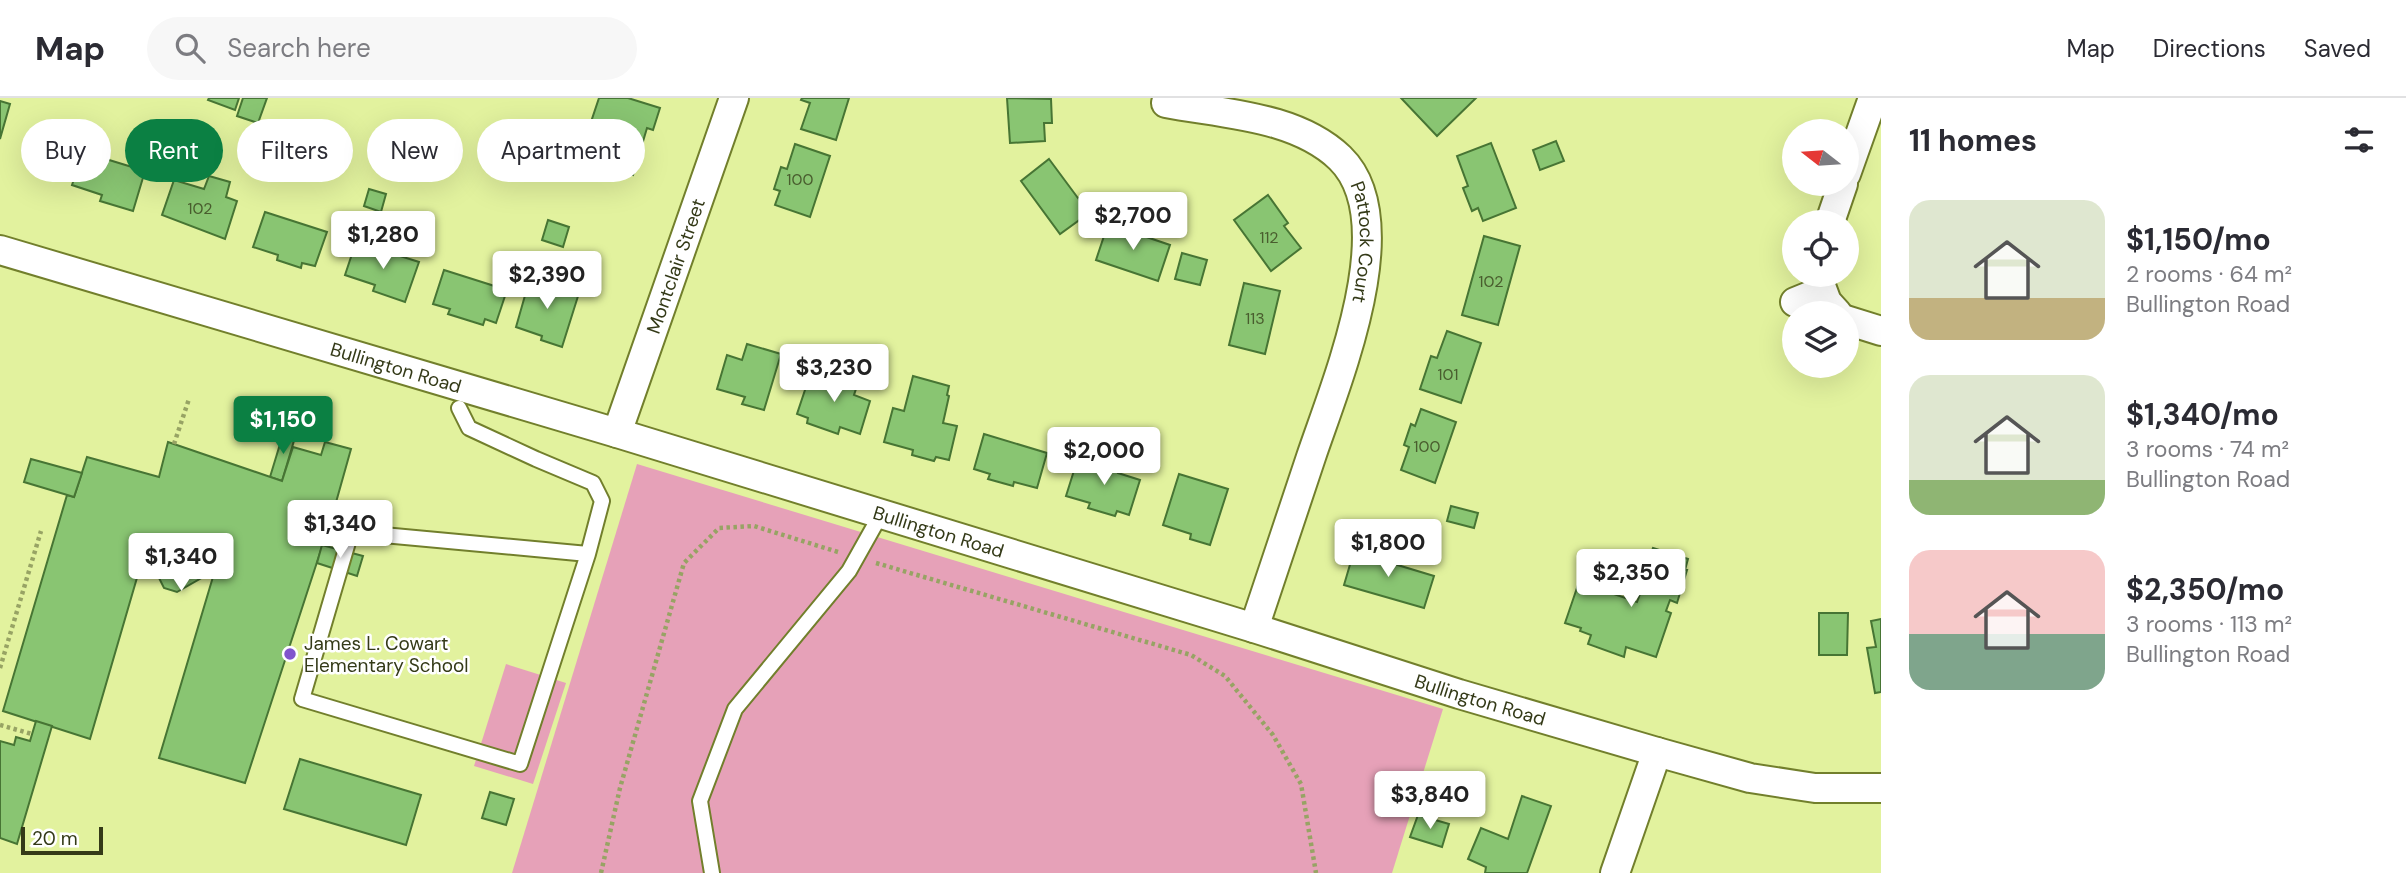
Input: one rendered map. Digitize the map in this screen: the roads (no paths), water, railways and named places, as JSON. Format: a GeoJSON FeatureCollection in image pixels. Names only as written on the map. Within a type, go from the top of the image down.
{"type":"FeatureCollection","features":[{"type":"Feature","properties":{"kind":"street","name":"Montclair Street"},"geometry":{"type":"LineString","coordinates":[[617,433],[734,98]]}},
{"type":"Feature","properties":{"kind":"street"},"geometry":{"type":"LineString","coordinates":[[1859,137],[1873,98]]}},
{"type":"Feature","properties":{"kind":"street","name":"Pattock Court"},"geometry":{"type":"LineString","coordinates":[[1166,103],[1285,125],[1317,139],[1342,160],[1360,190],[1367,223],[1366,257],[1356,321],[1254,628]]}},
{"type":"Feature","properties":{"kind":"street","name":"Bullington Road"},"geometry":{"type":"LineString","coordinates":[[0,250],[617,433],[1254,628],[1459,694],[1657,752],[1750,778],[1815,788],[1881,788]]}},
{"type":"Feature","properties":{"kind":"street"},"geometry":{"type":"LineString","coordinates":[[1798,301],[1825,293]]}},
{"type":"Feature","properties":{"kind":"street"},"geometry":{"type":"LineString","coordinates":[[1859,324],[1881,331]]}},
{"type":"Feature","properties":{"kind":"street"},"geometry":{"type":"LineString","coordinates":[[1615,873],[1657,752]]}},
{"type":"Feature","properties":{"kind":"lane"},"geometry":{"type":"LineString","coordinates":[[459,408],[469,428],[593,483],[602,501],[588,554],[520,764],[302,699],[351,532],[588,554]]}},
{"type":"Feature","properties":{"kind":"lane"},"geometry":{"type":"LineString","coordinates":[[712,873],[701,801],[735,709],[849,571],[881,514]]}},
{"type":"Feature","properties":{"kind":"place","name":"James L. Cowart Elementary School"},"geometry":{"type":"Point","coordinates":[290,654]}}]}
